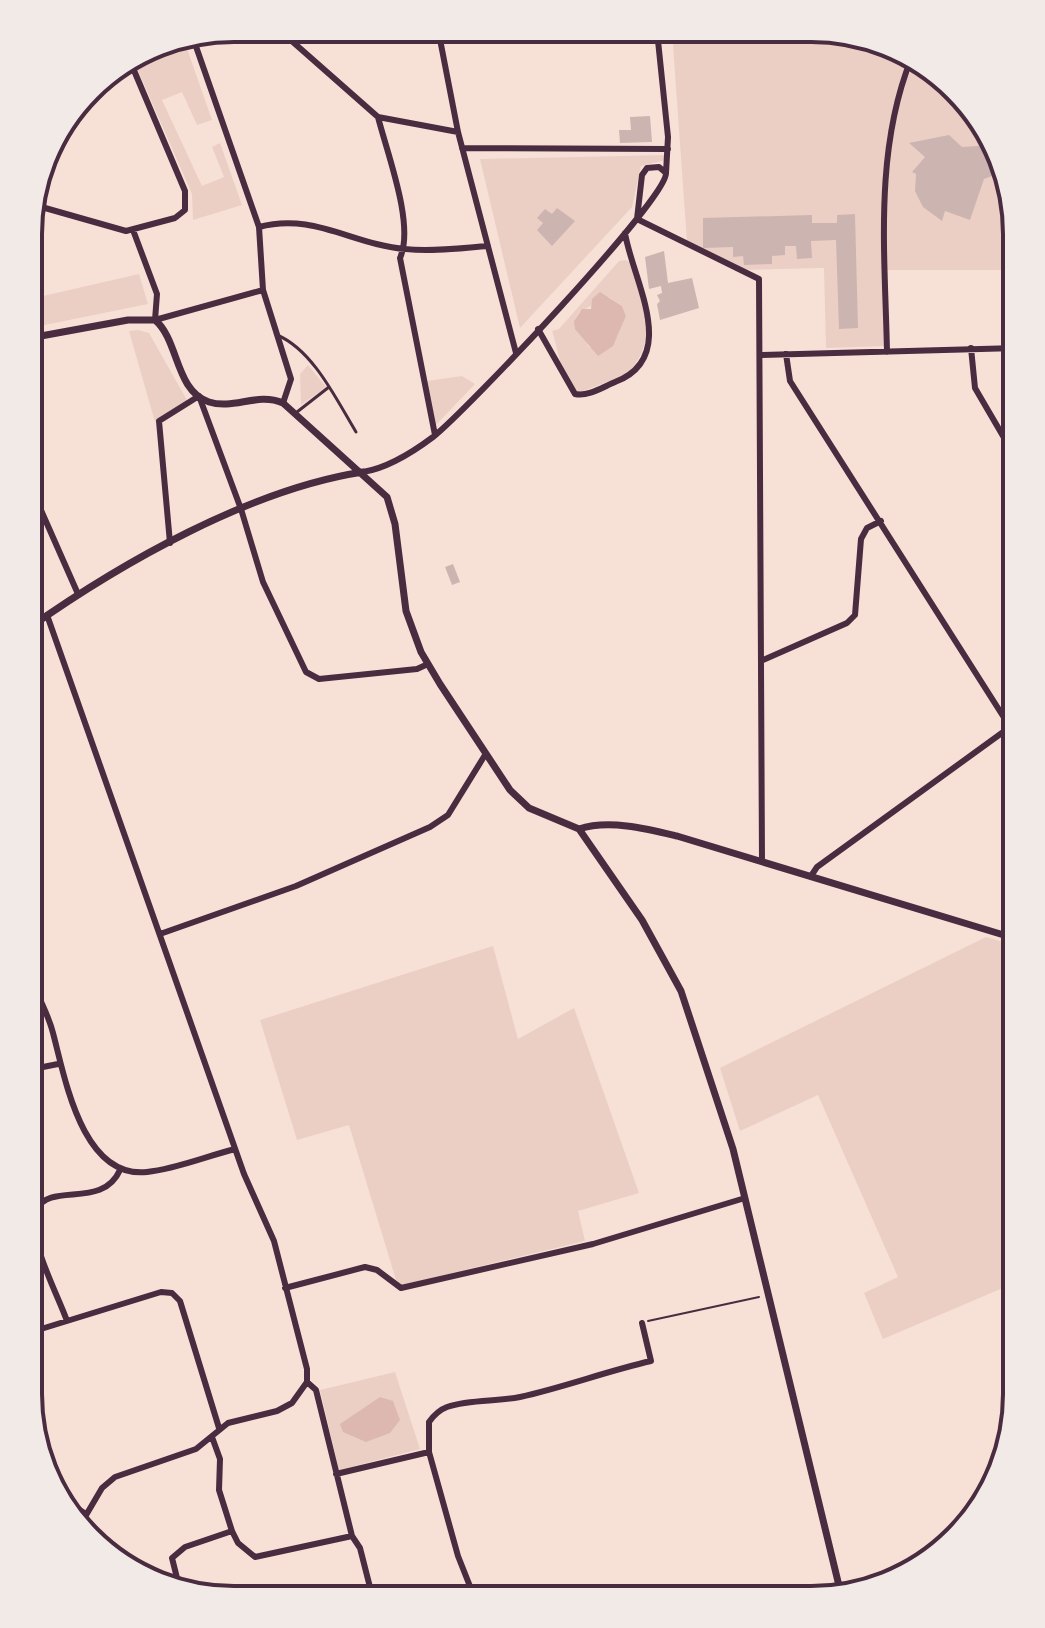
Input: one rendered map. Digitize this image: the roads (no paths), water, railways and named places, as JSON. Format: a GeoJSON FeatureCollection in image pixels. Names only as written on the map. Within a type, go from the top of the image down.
{"type":"FeatureCollection","features":[{"type":"Feature","properties":{"kind":"street"},"geometry":{"type":"LineString","coordinates":[[293,42],[378,117],[458,132]]}},
{"type":"Feature","properties":{"kind":"street"},"geometry":{"type":"LineString","coordinates":[[441,42],[458,132],[516,353]]}},
{"type":"Feature","properties":{"kind":"street"},"geometry":{"type":"LineString","coordinates":[[42,619],[78,594],[241,509],[277,493],[379,470],[435,435],[516,353],[663,188],[668,149],[658,42]]}},
{"type":"Feature","properties":{"kind":"street"},"geometry":{"type":"LineString","coordinates":[[197,46],[259,227],[263,290],[291,379],[283,403]]}},
{"type":"Feature","properties":{"kind":"street"},"geometry":{"type":"LineString","coordinates":[[887,352],[885,198],[890,131],[908,69]]}},
{"type":"Feature","properties":{"kind":"street"},"geometry":{"type":"LineString","coordinates":[[44,208],[116,230],[133,230],[175,218],[188,205],[134,70]]}},
{"type":"Feature","properties":{"kind":"street"},"geometry":{"type":"LineString","coordinates":[[378,117],[401,205],[404,249],[400,258],[435,435]]}},
{"type":"Feature","properties":{"kind":"street"},"geometry":{"type":"LineString","coordinates":[[462,148],[668,149]]}},
{"type":"Feature","properties":{"kind":"street"},"geometry":{"type":"LineString","coordinates":[[637,219],[645,171],[655,166],[666,173]]}},
{"type":"Feature","properties":{"kind":"street"},"geometry":{"type":"LineString","coordinates":[[637,219],[759,279],[762,861]]}},
{"type":"Feature","properties":{"kind":"street"},"geometry":{"type":"LineString","coordinates":[[259,227],[291,221],[316,224],[404,249],[488,246]]}},
{"type":"Feature","properties":{"kind":"street"},"geometry":{"type":"LineString","coordinates":[[133,230],[157,294],[155,320],[162,327],[179,367],[199,396],[241,509],[263,582],[312,677],[417,669],[428,664]]}},
{"type":"Feature","properties":{"kind":"street"},"geometry":{"type":"LineString","coordinates":[[538,329],[575,394],[593,391],[633,373],[650,339],[646,302],[625,233]]}},
{"type":"Feature","properties":{"kind":"street"},"geometry":{"type":"LineString","coordinates":[[42,336],[128,320],[155,320],[263,290]]}},
{"type":"Feature","properties":{"kind":"street"},"geometry":{"type":"LineString","coordinates":[[971,348],[975,388],[1003,436]]}},
{"type":"Feature","properties":{"kind":"street"},"geometry":{"type":"LineString","coordinates":[[760,355],[1003,348]]}},
{"type":"Feature","properties":{"kind":"street"},"geometry":{"type":"LineString","coordinates":[[786,354],[790,381],[1003,716]]}},
{"type":"Feature","properties":{"kind":"street"},"geometry":{"type":"LineString","coordinates":[[199,396],[218,404],[261,397],[283,403],[384,492],[392,508],[406,611],[428,664],[485,755],[519,800],[538,812],[579,829],[642,920],[681,991],[714,1087],[745,1198],[839,1584]]}},
{"type":"Feature","properties":{"kind":"street"},"geometry":{"type":"LineString","coordinates":[[170,544],[159,421],[199,396]]}},
{"type":"Feature","properties":{"kind":"street"},"geometry":{"type":"LineString","coordinates":[[42,512],[78,594]]}},
{"type":"Feature","properties":{"kind":"street"},"geometry":{"type":"LineString","coordinates":[[763,660],[847,623],[855,615],[861,539],[867,528],[881,521]]}},
{"type":"Feature","properties":{"kind":"street"},"geometry":{"type":"LineString","coordinates":[[47,615],[235,1149],[274,1241],[307,1369],[307,1382],[292,1403],[277,1411],[219,1428],[196,1449],[115,1477],[102,1488],[86,1514],[83,1512]]}},
{"type":"Feature","properties":{"kind":"street"},"geometry":{"type":"LineString","coordinates":[[811,876],[817,867],[1003,732]]}},
{"type":"Feature","properties":{"kind":"street"},"geometry":{"type":"LineString","coordinates":[[160,934],[309,880],[393,844],[448,815],[485,755]]}},
{"type":"Feature","properties":{"kind":"street"},"geometry":{"type":"LineString","coordinates":[[579,829],[591,825],[647,829],[1003,935]]}},
{"type":"Feature","properties":{"kind":"street"},"geometry":{"type":"LineString","coordinates":[[42,1001],[58,1064],[79,1122],[98,1148],[120,1170],[146,1173],[235,1149]]}},
{"type":"Feature","properties":{"kind":"street"},"geometry":{"type":"LineString","coordinates":[[42,1067],[58,1064]]}},
{"type":"Feature","properties":{"kind":"street"},"geometry":{"type":"LineString","coordinates":[[42,1202],[48,1197],[79,1197],[97,1191],[117,1177],[120,1170]]}},
{"type":"Feature","properties":{"kind":"street"},"geometry":{"type":"LineString","coordinates":[[285,1288],[365,1267],[377,1270],[401,1288],[593,1244],[745,1198]]}},
{"type":"Feature","properties":{"kind":"street"},"geometry":{"type":"LineString","coordinates":[[42,1259],[67,1321]]}},
{"type":"Feature","properties":{"kind":"street"},"geometry":{"type":"LineString","coordinates":[[42,1329],[161,1292],[172,1293],[180,1301],[219,1428]]}},
{"type":"Feature","properties":{"kind":"street"},"geometry":{"type":"LineString","coordinates":[[470,1586],[458,1556],[429,1452],[429,1422],[448,1407],[484,1399],[506,1400],[578,1385],[607,1371],[651,1361],[642,1323]]}},
{"type":"Feature","properties":{"kind":"street"},"geometry":{"type":"LineString","coordinates":[[307,1382],[316,1390],[352,1536],[360,1548],[370,1586]]}},
{"type":"Feature","properties":{"kind":"street"},"geometry":{"type":"LineString","coordinates":[[212,1437],[220,1459],[219,1490],[232,1531],[238,1543],[255,1557],[352,1536]]}},
{"type":"Feature","properties":{"kind":"street"},"geometry":{"type":"LineString","coordinates":[[336,1474],[429,1452]]}},
{"type":"Feature","properties":{"kind":"street"},"geometry":{"type":"LineString","coordinates":[[177,1576],[172,1558],[185,1547],[232,1531]]}},
{"type":"Feature","properties":{"kind":"lane"},"geometry":{"type":"LineString","coordinates":[[277,335],[292,341],[329,387],[356,432]]}},
{"type":"Feature","properties":{"kind":"lane"},"geometry":{"type":"LineString","coordinates":[[295,413],[329,387]]}}]}
